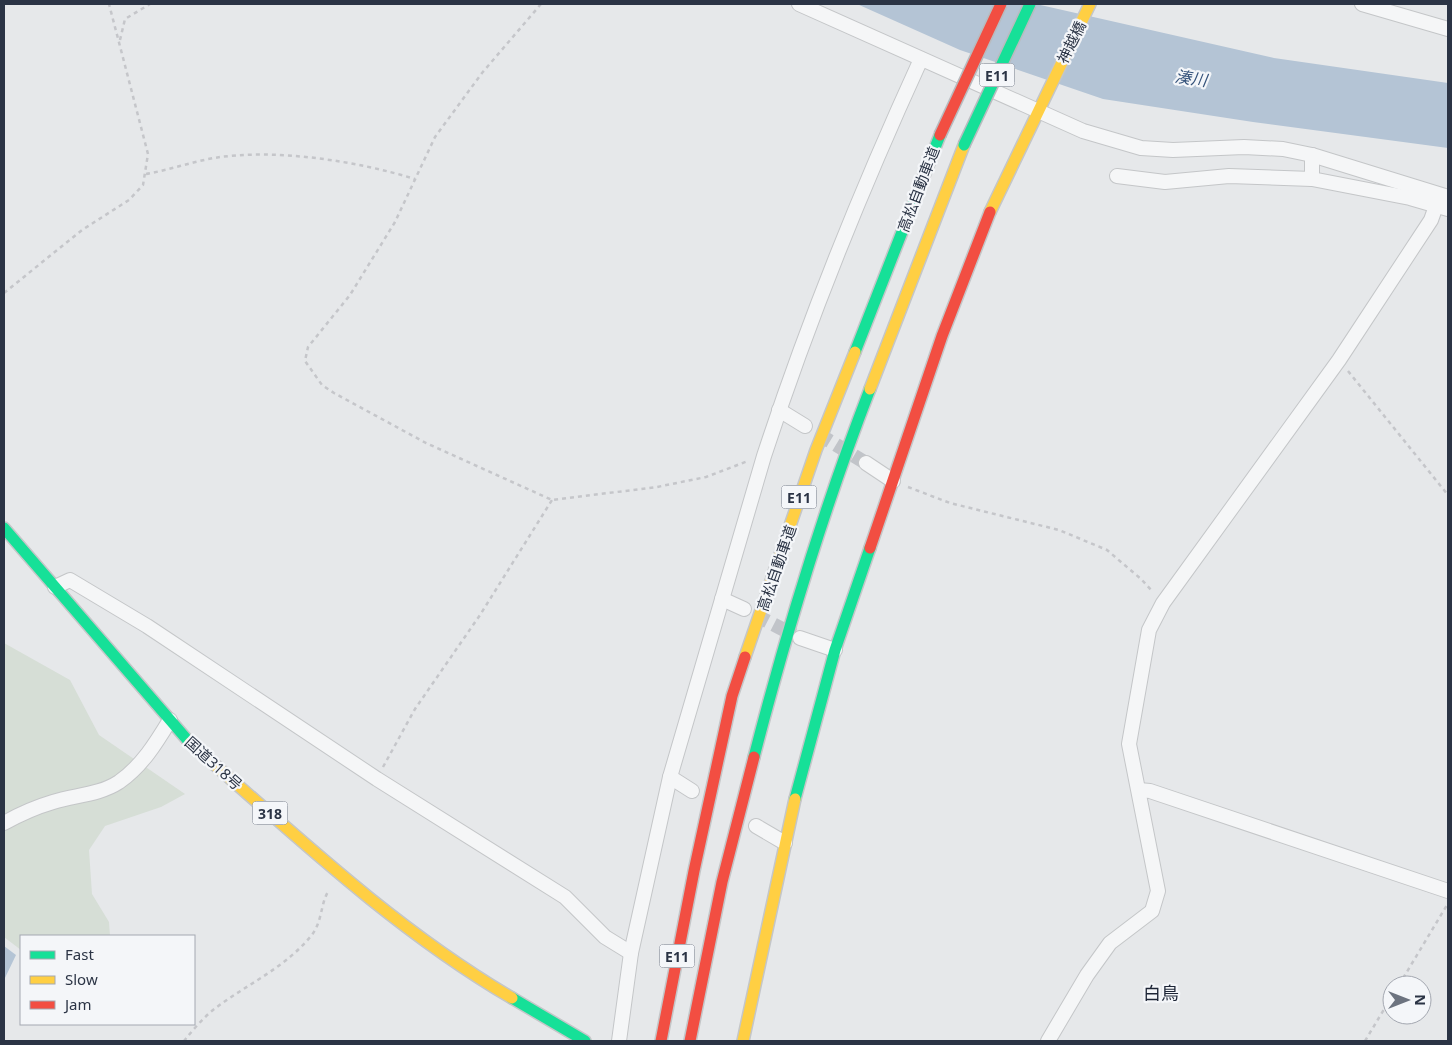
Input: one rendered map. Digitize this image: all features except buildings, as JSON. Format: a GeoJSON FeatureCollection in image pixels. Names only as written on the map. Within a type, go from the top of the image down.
{"type":"FeatureCollection","features":[{"type":"Feature","properties":{"kind":"main road","name":"高松自動車道"},"geometry":{"type":"LineString","coordinates":[[662,1041],[694,871],[732,696],[816,450],[940,135],[1001,4]]}},
{"type":"Feature","properties":{"kind":"main road","name":"高松自動車道"},"geometry":{"type":"LineString","coordinates":[[690,1041],[722,882],[769,699],[844,457],[964,145],[1030,4]]}},
{"type":"Feature","properties":{"kind":"main road","name":"神越橋"},"geometry":{"type":"LineString","coordinates":[[743,1041],[785,843],[806,754],[835,650],[942,336],[991,209],[1090,4]]}},
{"type":"Feature","properties":{"kind":"main road","name":"国道318号"},"geometry":{"type":"LineString","coordinates":[[4,528],[190,743],[340,874],[423,939],[488,984],[586,1041]]}},
{"type":"Feature","properties":{"kind":"street"},"geometry":{"type":"LineString","coordinates":[[800,4],[1083,131],[1141,148],[1173,150],[1283,149],[1312,155],[1448,197]]}},
{"type":"Feature","properties":{"kind":"street"},"geometry":{"type":"LineString","coordinates":[[1362,4],[1448,29]]}},
{"type":"Feature","properties":{"kind":"street"},"geometry":{"type":"LineString","coordinates":[[620,1041],[631,953],[670,777],[764,456],[779,410],[875,160],[921,59]]}},
{"type":"Feature","properties":{"kind":"street"},"geometry":{"type":"LineString","coordinates":[[1312,155],[1312,179]]}},
{"type":"Feature","properties":{"kind":"street"},"geometry":{"type":"LineString","coordinates":[[1048,1041],[1087,975],[1110,943],[1152,911],[1158,890],[1129,744],[1149,630],[1163,603],[1338,360],[1431,220],[1442,208],[1410,198],[1312,179],[1228,176],[1165,182],[1117,176]]}},
{"type":"Feature","properties":{"kind":"street"},"geometry":{"type":"LineString","coordinates":[[779,410],[805,426]]}},
{"type":"Feature","properties":{"kind":"street"},"geometry":{"type":"LineString","coordinates":[[866,463],[893,481]]}},
{"type":"Feature","properties":{"kind":"street"},"geometry":{"type":"LineString","coordinates":[[55,587],[70,580],[147,626],[377,779],[565,897],[605,937],[631,953]]}},
{"type":"Feature","properties":{"kind":"street"},"geometry":{"type":"LineString","coordinates":[[722,599],[744,609]]}},
{"type":"Feature","properties":{"kind":"street"},"geometry":{"type":"LineString","coordinates":[[800,638],[835,650]]}},
{"type":"Feature","properties":{"kind":"street"},"geometry":{"type":"LineString","coordinates":[[4,823],[21,814],[54,802],[98,792],[119,782],[146,758],[170,720]]}},
{"type":"Feature","properties":{"kind":"street"},"geometry":{"type":"LineString","coordinates":[[670,777],[692,791]]}},
{"type":"Feature","properties":{"kind":"street"},"geometry":{"type":"LineString","coordinates":[[1139,790],[1150,791],[1448,891]]}},
{"type":"Feature","properties":{"kind":"street"},"geometry":{"type":"LineString","coordinates":[[756,826],[785,843]]}},
{"type":"Feature","properties":{"kind":"path"},"geometry":{"type":"LineString","coordinates":[[4,293],[82,230],[129,200],[143,185],[148,154],[109,4]]}},
{"type":"Feature","properties":{"kind":"path"},"geometry":{"type":"LineString","coordinates":[[119,42],[125,19],[150,4]]}},
{"type":"Feature","properties":{"kind":"path"},"geometry":{"type":"LineString","coordinates":[[541,4],[482,73],[435,137],[395,222],[350,295],[308,347],[305,361],[322,385],[334,393],[426,443],[552,500],[665,486],[706,477],[764,456]]}},
{"type":"Feature","properties":{"kind":"path"},"geometry":{"type":"LineString","coordinates":[[146,174],[213,158],[268,154],[310,158],[391,172],[415,179]]}},
{"type":"Feature","properties":{"kind":"path"},"geometry":{"type":"LineString","coordinates":[[1338,360],[1448,495]]}},
{"type":"Feature","properties":{"kind":"path"},"geometry":{"type":"LineString","coordinates":[[893,481],[950,503],[1058,530],[1107,550],[1141,579],[1163,603]]}},
{"type":"Feature","properties":{"kind":"path"},"geometry":{"type":"LineString","coordinates":[[377,779],[415,709],[480,614],[552,500]]}},
{"type":"Feature","properties":{"kind":"path"},"geometry":{"type":"LineString","coordinates":[[184,1041],[212,1011],[285,962],[312,935],[322,916],[325,896],[340,874]]}},
{"type":"Feature","properties":{"kind":"path"},"geometry":{"type":"LineString","coordinates":[[1405,975],[1448,903]]}},
{"type":"Feature","properties":{"kind":"path"},"geometry":{"type":"LineString","coordinates":[[1365,1041],[1382,1013]]}},
{"type":"Feature","properties":{"kind":"shaded area"},"geometry":{"type":"Polygon","coordinates":[[[4,643],[70,680],[99,735],[185,794],[161,807],[105,826],[89,850],[92,894],[109,922],[110,935],[20,935],[20,949],[4,937],[4,643]]]}},
{"type":"Feature","properties":{"kind":"water","name":"湊川"},"geometry":{"type":"Polygon","coordinates":[[[857,4],[1036,4],[1274,58],[1448,83],[1448,148],[1253,122],[1103,99],[960,50],[857,4]]]}},
{"type":"Feature","properties":{"kind":"water"},"geometry":{"type":"Polygon","coordinates":[[[4,946],[16,955],[4,980],[4,946]]]}},
{"type":"Feature","properties":{"kind":"tunnel"},"geometry":{"type":"LineString","coordinates":[[818,434],[866,463]]}},
{"type":"Feature","properties":{"kind":"tunnel"},"geometry":{"type":"LineString","coordinates":[[755,615],[794,635]]}},
{"type":"Feature","properties":{"kind":"traffic: fast"},"geometry":{"type":"LineString","coordinates":[[964,145],[1030,4]]}},
{"type":"Feature","properties":{"kind":"traffic: fast"},"geometry":{"type":"LineString","coordinates":[[855,352],[940,135]]}},
{"type":"Feature","properties":{"kind":"traffic: fast"},"geometry":{"type":"LineString","coordinates":[[754,757],[807,571],[837,479],[870,389]]}},
{"type":"Feature","properties":{"kind":"traffic: fast"},"geometry":{"type":"LineString","coordinates":[[4,528],[190,743]]}},
{"type":"Feature","properties":{"kind":"traffic: fast"},"geometry":{"type":"LineString","coordinates":[[795,799],[835,650],[870,548]]}},
{"type":"Feature","properties":{"kind":"traffic: fast"},"geometry":{"type":"LineString","coordinates":[[512,998],[585,1041]]}},
{"type":"Feature","properties":{"kind":"traffic: slow"},"geometry":{"type":"LineString","coordinates":[[990,212],[1090,4]]}},
{"type":"Feature","properties":{"kind":"traffic: slow"},"geometry":{"type":"LineString","coordinates":[[870,389],[964,145]]}},
{"type":"Feature","properties":{"kind":"traffic: slow"},"geometry":{"type":"LineString","coordinates":[[745,657],[816,450],[855,352]]}},
{"type":"Feature","properties":{"kind":"traffic: slow"},"geometry":{"type":"LineString","coordinates":[[190,743],[306,845],[385,911],[426,942],[512,998]]}},
{"type":"Feature","properties":{"kind":"traffic: slow"},"geometry":{"type":"LineString","coordinates":[[743,1041],[795,799]]}},
{"type":"Feature","properties":{"kind":"traffic: jam"},"geometry":{"type":"LineString","coordinates":[[940,135],[1001,4]]}},
{"type":"Feature","properties":{"kind":"traffic: jam"},"geometry":{"type":"LineString","coordinates":[[870,548],[942,336],[990,212]]}},
{"type":"Feature","properties":{"kind":"traffic: jam"},"geometry":{"type":"LineString","coordinates":[[661,1041],[694,871],[732,696],[745,657]]}},
{"type":"Feature","properties":{"kind":"traffic: jam"},"geometry":{"type":"LineString","coordinates":[[690,1041],[722,882],[754,757]]}},
{"type":"Feature","properties":{"kind":"district","name":"白鳥"},"geometry":{"type":"Point","coordinates":[1161,993]}}]}
